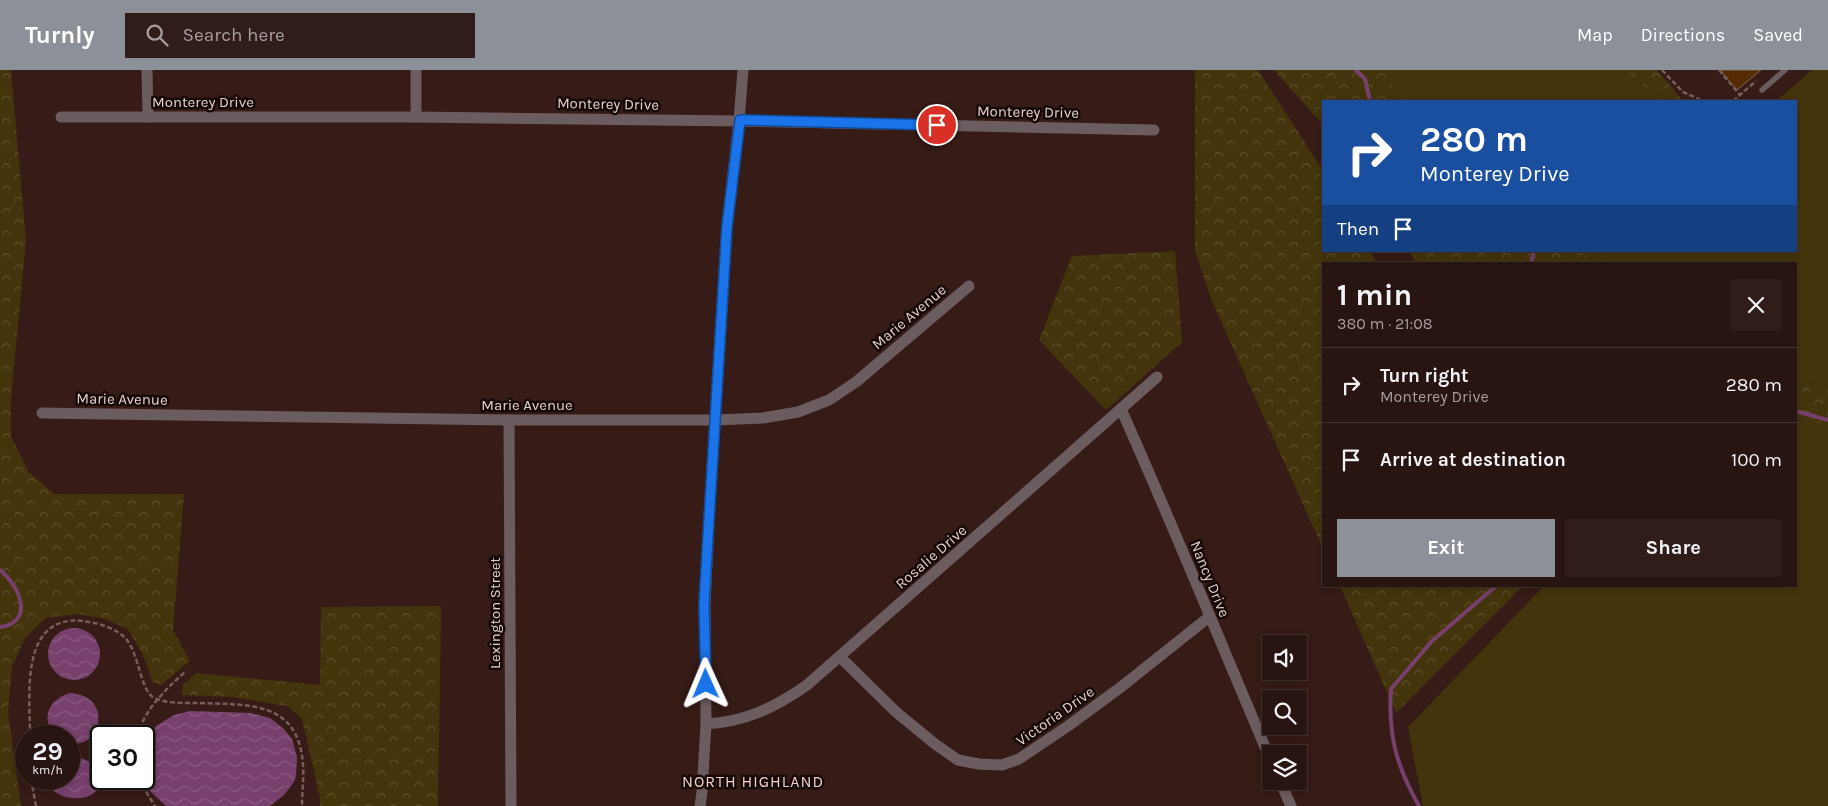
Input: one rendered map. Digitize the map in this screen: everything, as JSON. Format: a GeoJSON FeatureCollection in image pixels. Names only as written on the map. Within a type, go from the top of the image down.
{"type":"FeatureCollection","features":[{"type":"Feature","properties":{"kind":"street"},"geometry":{"type":"LineString","coordinates":[[147,70],[148,117]]}},
{"type":"Feature","properties":{"kind":"street"},"geometry":{"type":"LineString","coordinates":[[416,70],[416,117]]}},
{"type":"Feature","properties":{"kind":"street"},"geometry":{"type":"LineString","coordinates":[[700,806],[706,724],[704,605],[727,226],[740,120],[742,70]]}},
{"type":"Feature","properties":{"kind":"street","name":"Monterey Drive"},"geometry":{"type":"LineString","coordinates":[[61,117],[416,117],[740,120],[1154,130]]}},
{"type":"Feature","properties":{"kind":"street","name":"Marie Avenue"},"geometry":{"type":"LineString","coordinates":[[42,413],[508,420],[716,420],[763,418],[798,412],[829,400],[856,382],[969,286]]}},
{"type":"Feature","properties":{"kind":"street","name":"Rosalie Drive"},"geometry":{"type":"LineString","coordinates":[[706,724],[726,723],[756,714],[784,702],[808,685],[1156,377]]}},
{"type":"Feature","properties":{"kind":"street","name":"Nancy Drive"},"geometry":{"type":"LineString","coordinates":[[1121,409],[1264,745]]}},
{"type":"Feature","properties":{"kind":"street","name":"Lexington Street"},"geometry":{"type":"LineString","coordinates":[[508,420],[511,806]]}},
{"type":"Feature","properties":{"kind":"street","name":"Victoria Drive"},"geometry":{"type":"LineString","coordinates":[[840,657],[896,712],[958,760],[979,764],[1002,765],[1019,759],[1068,726],[1121,687],[1209,617]]}},
{"type":"Feature","properties":{"kind":"street"},"geometry":{"type":"LineString","coordinates":[[1284,790],[1290,806]]}},
{"type":"Feature","properties":{"kind":"lane"},"geometry":{"type":"LineString","coordinates":[[1762,90],[1782,71]]}},
{"type":"Feature","properties":{"kind":"path"},"geometry":{"type":"LineString","coordinates":[[1662,70],[1683,92],[1702,100]]}},
{"type":"Feature","properties":{"kind":"path"},"geometry":{"type":"LineString","coordinates":[[1719,70],[1740,95]]}},
{"type":"Feature","properties":{"kind":"path"},"geometry":{"type":"LineString","coordinates":[[1734,100],[1761,77]]}},
{"type":"Feature","properties":{"kind":"path"},"geometry":{"type":"LineString","coordinates":[[30,725],[30,671],[34,650],[44,633],[52,626],[64,622],[89,622],[105,626],[121,634],[133,650],[147,693],[157,700],[182,703],[247,705],[274,712],[283,717],[295,732],[301,752],[303,766],[302,806]]}},
{"type":"Feature","properties":{"kind":"path"},"geometry":{"type":"LineString","coordinates":[[141,725],[157,700],[185,672]]}},
{"type":"Feature","properties":{"kind":"path"},"geometry":{"type":"LineString","coordinates":[[33,790],[36,806]]}},
{"type":"Feature","properties":{"kind":"path"},"geometry":{"type":"LineString","coordinates":[[145,790],[155,806]]}},
{"type":"Feature","properties":{"kind":"green space"},"geometry":{"type":"Polygon","coordinates":[[[0,70],[11,70],[26,241],[11,399],[11,436],[28,471],[54,494],[184,494],[173,630],[190,661],[161,685],[153,682],[142,653],[128,629],[105,619],[79,614],[46,618],[25,638],[12,667],[8,712],[15,763],[15,790],[19,790],[21,806],[0,806],[0,70]]]}},
{"type":"Feature","properties":{"kind":"green space"},"geometry":{"type":"Polygon","coordinates":[[[1195,70],[1258,70],[1322,169],[1322,252],[1371,252],[1377,262],[1322,262],[1322,547],[1211,299],[1195,251],[1195,70]]]}},
{"type":"Feature","properties":{"kind":"green space"},"geometry":{"type":"Polygon","coordinates":[[[1274,70],[1381,70],[1402,100],[1322,100],[1322,124],[1274,70]]]}},
{"type":"Feature","properties":{"kind":"green space"},"geometry":{"type":"Polygon","coordinates":[[[1381,70],[1627,70],[1634,79],[1666,100],[1402,100],[1381,70]]]}},
{"type":"Feature","properties":{"kind":"green space"},"geometry":{"type":"Polygon","coordinates":[[[1627,70],[1657,70],[1682,100],[1666,100],[1634,79],[1627,70]]]}},
{"type":"Feature","properties":{"kind":"green space"},"geometry":{"type":"Polygon","coordinates":[[[1812,70],[1828,70],[1828,378],[1809,384],[1797,384],[1797,262],[1607,262],[1602,252],[1797,252],[1797,100],[1777,100],[1812,70]]]}},
{"type":"Feature","properties":{"kind":"green space"},"geometry":{"type":"Polygon","coordinates":[[[1175,251],[1182,342],[1106,410],[1039,340],[1072,256],[1175,251]]]}},
{"type":"Feature","properties":{"kind":"green space"},"geometry":{"type":"Polygon","coordinates":[[[1410,252],[1602,252],[1607,262],[1415,262],[1410,252]]]}},
{"type":"Feature","properties":{"kind":"green space"},"geometry":{"type":"Polygon","coordinates":[[[1828,378],[1828,424],[1797,420],[1797,384],[1809,384],[1828,378]]]}},
{"type":"Feature","properties":{"kind":"green space"},"geometry":{"type":"Polygon","coordinates":[[[1797,420],[1828,424],[1828,806],[1423,806],[1408,727],[1543,587],[1797,587],[1797,420]]]}},
{"type":"Feature","properties":{"kind":"green space"},"geometry":{"type":"Polygon","coordinates":[[[1340,587],[1522,587],[1396,713],[1340,587]]]}},
{"type":"Feature","properties":{"kind":"green space"},"geometry":{"type":"Polygon","coordinates":[[[441,606],[438,806],[320,806],[320,798],[302,719],[287,706],[233,697],[182,695],[183,685],[196,673],[320,685],[321,607],[441,606]]]}},
{"type":"Feature","properties":{"kind":"water"},"geometry":{"type":"Polygon","coordinates":[[[74,628],[84,630],[92,636],[98,644],[100,654],[98,664],[92,672],[84,678],[74,680],[64,678],[56,672],[50,664],[48,654],[50,644],[56,636],[64,630],[74,628]]]}},
{"type":"Feature","properties":{"kind":"water"},"geometry":{"type":"Polygon","coordinates":[[[70,693],[84,696],[93,703],[98,712],[97,725],[90,725],[90,738],[81,743],[80,725],[49,725],[49,710],[52,704],[70,693]]]}},
{"type":"Feature","properties":{"kind":"water"},"geometry":{"type":"Polygon","coordinates":[[[190,711],[251,713],[270,718],[283,728],[292,739],[297,757],[294,782],[284,795],[270,806],[166,806],[149,790],[155,790],[155,728],[174,715],[190,711]]]}},
{"type":"Feature","properties":{"kind":"water"},"geometry":{"type":"Polygon","coordinates":[[[80,758],[90,763],[90,790],[97,790],[90,796],[80,798],[58,794],[53,790],[80,790],[80,758]]]}},
{"type":"Feature","properties":{"kind":"building"},"geometry":{"type":"Polygon","coordinates":[[[1720,70],[1761,70],[1737,90],[1720,70]]]}},
{"type":"Feature","properties":{"kind":"waterway"},"geometry":{"type":"LineString","coordinates":[[1356,70],[1365,79],[1370,100]]}},
{"type":"Feature","properties":{"kind":"waterway"},"geometry":{"type":"LineString","coordinates":[[1531,262],[1534,252]]}},
{"type":"Feature","properties":{"kind":"waterway"},"geometry":{"type":"LineString","coordinates":[[1797,411],[1828,420]]}},
{"type":"Feature","properties":{"kind":"waterway"},"geometry":{"type":"LineString","coordinates":[[0,570],[13,585],[21,602],[21,611],[18,618],[11,624],[0,627]]}},
{"type":"Feature","properties":{"kind":"waterway"},"geometry":{"type":"LineString","coordinates":[[1419,806],[1399,763],[1395,749],[1391,721],[1391,689],[1432,641],[1495,587]]}},
{"type":"Feature","properties":{"kind":"district","name":"NORTH HIGHLAND"},"geometry":{"type":"Point","coordinates":[753,781]}},
{"type":"Feature","properties":{"kind":"route"},"geometry":{"type":"LineString","coordinates":[[706,684],[704,605],[709,519],[727,226],[740,120],[937,125]]}}]}
